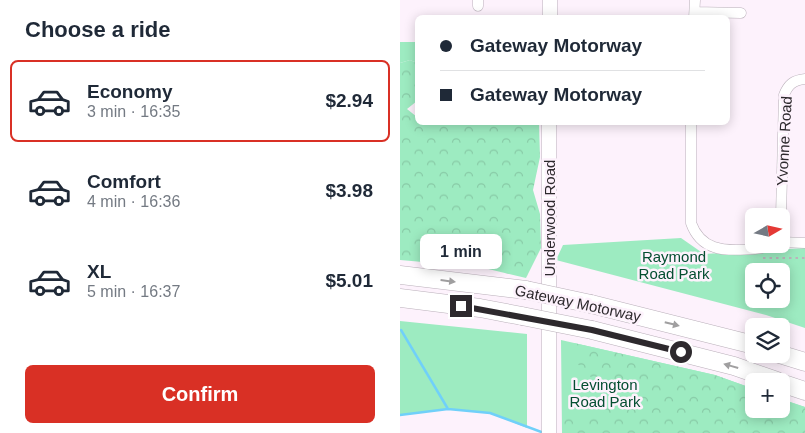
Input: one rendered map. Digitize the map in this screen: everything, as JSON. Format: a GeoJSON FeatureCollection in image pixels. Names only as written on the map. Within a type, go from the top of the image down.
{"type":"FeatureCollection","features":[{"type":"Feature","properties":{"kind":"highway","name":"Gateway Motorway"},"geometry":{"type":"LineString","coordinates":[[400,275],[526,290],[591,304],[745,343]]}},
{"type":"Feature","properties":{"kind":"highway","name":"Gateway Motorway"},"geometry":{"type":"LineString","coordinates":[[400,298],[480,308],[592,330],[734,366],[754,373]]}},
{"type":"Feature","properties":{"kind":"highway"},"geometry":{"type":"LineString","coordinates":[[790,357],[805,362]]}},
{"type":"Feature","properties":{"kind":"highway"},"geometry":{"type":"LineString","coordinates":[[790,386],[805,391]]}},
{"type":"Feature","properties":{"kind":"main road"},"geometry":{"type":"LineString","coordinates":[[550,0],[550,15]]}},
{"type":"Feature","properties":{"kind":"main road","name":"Underwood Road"},"geometry":{"type":"LineString","coordinates":[[548,430],[549,125]]}},
{"type":"Feature","properties":{"kind":"street"},"geometry":{"type":"LineString","coordinates":[[695,0],[695,15],[741,13]]}},
{"type":"Feature","properties":{"kind":"street","name":"Yvonne Road"},"geometry":{"type":"LineString","coordinates":[[781,208],[784,95],[788,86],[794,82],[805,80]]}},
{"type":"Feature","properties":{"kind":"street"},"geometry":{"type":"LineString","coordinates":[[691,125],[691,223],[695,235],[714,247],[745,249]]}},
{"type":"Feature","properties":{"kind":"street"},"geometry":{"type":"LineString","coordinates":[[790,242],[805,243]]}},
{"type":"Feature","properties":{"kind":"green space"},"geometry":{"type":"Polygon","coordinates":[[[400,42],[415,42],[415,62],[410,60],[400,63],[400,42]]]}},
{"type":"Feature","properties":{"kind":"green space"},"geometry":{"type":"Polygon","coordinates":[[[410,60],[415,62],[415,103],[407,109],[415,115],[415,125],[539,125],[540,157],[533,190],[540,214],[541,248],[526,278],[480,267],[400,260],[400,63],[410,60]]]}},
{"type":"Feature","properties":{"kind":"green space","name":"Raymond Road Park"},"geometry":{"type":"Polygon","coordinates":[[[681,238],[704,254],[745,252],[790,253],[790,249],[805,248],[805,328],[790,323],[790,318],[775,318],[556,260],[563,245],[681,238]]]}},
{"type":"Feature","properties":{"kind":"green space"},"geometry":{"type":"Polygon","coordinates":[[[400,321],[527,334],[527,428],[490,413],[448,409],[400,415],[400,321]]]}},
{"type":"Feature","properties":{"kind":"green space","name":"Levington Road Park"},"geometry":{"type":"Polygon","coordinates":[[[561,340],[715,375],[745,386],[745,418],[790,418],[790,402],[805,407],[805,433],[562,433],[561,340]]]}},
{"type":"Feature","properties":{"kind":"green space","name":"Levington Road Park"},"geometry":{"type":"Polygon","coordinates":[[[574,343],[715,375],[745,386],[745,418],[790,418],[790,402],[805,407],[805,433],[562,433],[562,416],[580,421],[603,414],[609,400],[607,388],[588,375],[575,361],[574,343]]]}},
{"type":"Feature","properties":{"kind":"waterway"},"geometry":{"type":"LineString","coordinates":[[401,330],[448,409]]}},
{"type":"Feature","properties":{"kind":"waterway"},"geometry":{"type":"LineString","coordinates":[[400,415],[448,409],[490,413],[544,433]]}},
{"type":"Feature","properties":{"kind":"route"},"geometry":{"type":"LineString","coordinates":[[461,306],[592,330],[681,352]]}}]}
